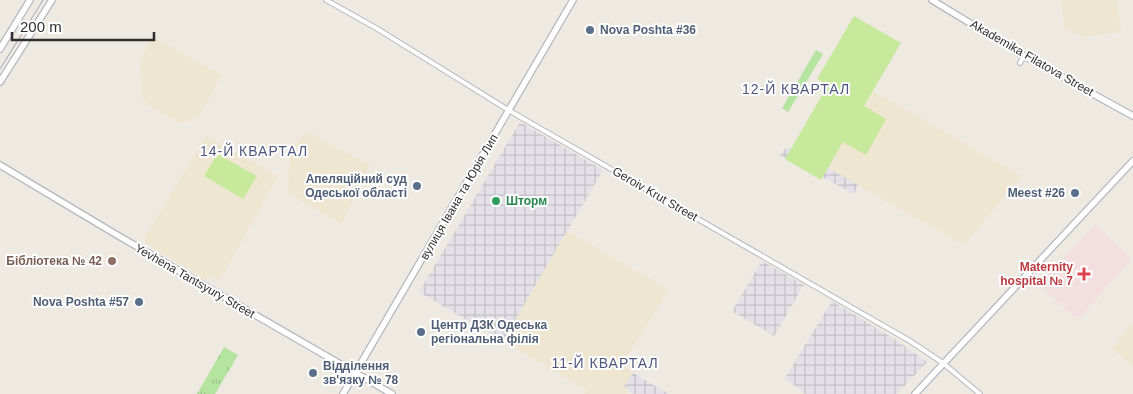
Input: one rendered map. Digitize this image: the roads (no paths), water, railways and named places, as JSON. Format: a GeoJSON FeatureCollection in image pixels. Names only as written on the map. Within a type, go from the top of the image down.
{"type":"FeatureCollection","features":[{"type":"Feature","properties":{"kind":"street"},"geometry":{"type":"LineString","coordinates":[[0,49],[30,0]]}},
{"type":"Feature","properties":{"kind":"street"},"geometry":{"type":"LineString","coordinates":[[0,82],[52,0]]}},
{"type":"Feature","properties":{"kind":"street","name":"Geroiv Krut Street"},"geometry":{"type":"LineString","coordinates":[[326,0],[376,28],[510,111],[835,297],[943,363],[980,394]]}},
{"type":"Feature","properties":{"kind":"street","name":"вулиця Івана та Юрія Лип"},"geometry":{"type":"LineString","coordinates":[[343,394],[574,0]]}},
{"type":"Feature","properties":{"kind":"street","name":"Akademika Filatova Street"},"geometry":{"type":"LineString","coordinates":[[932,0],[1024,56],[1133,116]]}},
{"type":"Feature","properties":{"kind":"street"},"geometry":{"type":"LineString","coordinates":[[1020,63],[1024,56]]}},
{"type":"Feature","properties":{"kind":"street"},"geometry":{"type":"LineString","coordinates":[[915,394],[1133,161]]}},
{"type":"Feature","properties":{"kind":"street","name":"Yevhena Tantsyury Street"},"geometry":{"type":"LineString","coordinates":[[0,164],[231,302],[392,394]]}},
{"type":"Feature","properties":{"kind":"tram line"},"geometry":{"type":"LineString","coordinates":[[0,69],[43,0]]}},
{"type":"Feature","properties":{"kind":"place","name":"Nova Poshta #36"},"geometry":{"type":"Point","coordinates":[590,30]}},
{"type":"Feature","properties":{"kind":"place","name":"Апеляційний суд Одеської області"},"geometry":{"type":"Point","coordinates":[417,186]}},
{"type":"Feature","properties":{"kind":"place","name":"Meest #26"},"geometry":{"type":"Point","coordinates":[1075,193]}},
{"type":"Feature","properties":{"kind":"place","name":"Шторм"},"geometry":{"type":"Point","coordinates":[496,201]}},
{"type":"Feature","properties":{"kind":"place","name":"Бібліотека № 42"},"geometry":{"type":"Point","coordinates":[112,261]}},
{"type":"Feature","properties":{"kind":"place","name":"Maternity hospital № 7"},"geometry":{"type":"Point","coordinates":[1084,274]}},
{"type":"Feature","properties":{"kind":"place","name":"Nova Poshta #57"},"geometry":{"type":"Point","coordinates":[139,302]}},
{"type":"Feature","properties":{"kind":"place","name":"Центр ДЗК Одеська регіональна філія"},"geometry":{"type":"Point","coordinates":[421,332]}},
{"type":"Feature","properties":{"kind":"place","name":"Відділення зв'язку № 78"},"geometry":{"type":"Point","coordinates":[313,373]}},
{"type":"Feature","properties":{"kind":"district","name":"12-Й КВАРТАЛ"},"geometry":{"type":"Point","coordinates":[796,89]}},
{"type":"Feature","properties":{"kind":"district","name":"14-Й КВАРТАЛ"},"geometry":{"type":"Point","coordinates":[254,151]}},
{"type":"Feature","properties":{"kind":"district","name":"11-Й КВАРТАЛ"},"geometry":{"type":"Point","coordinates":[605,363]}}]}
